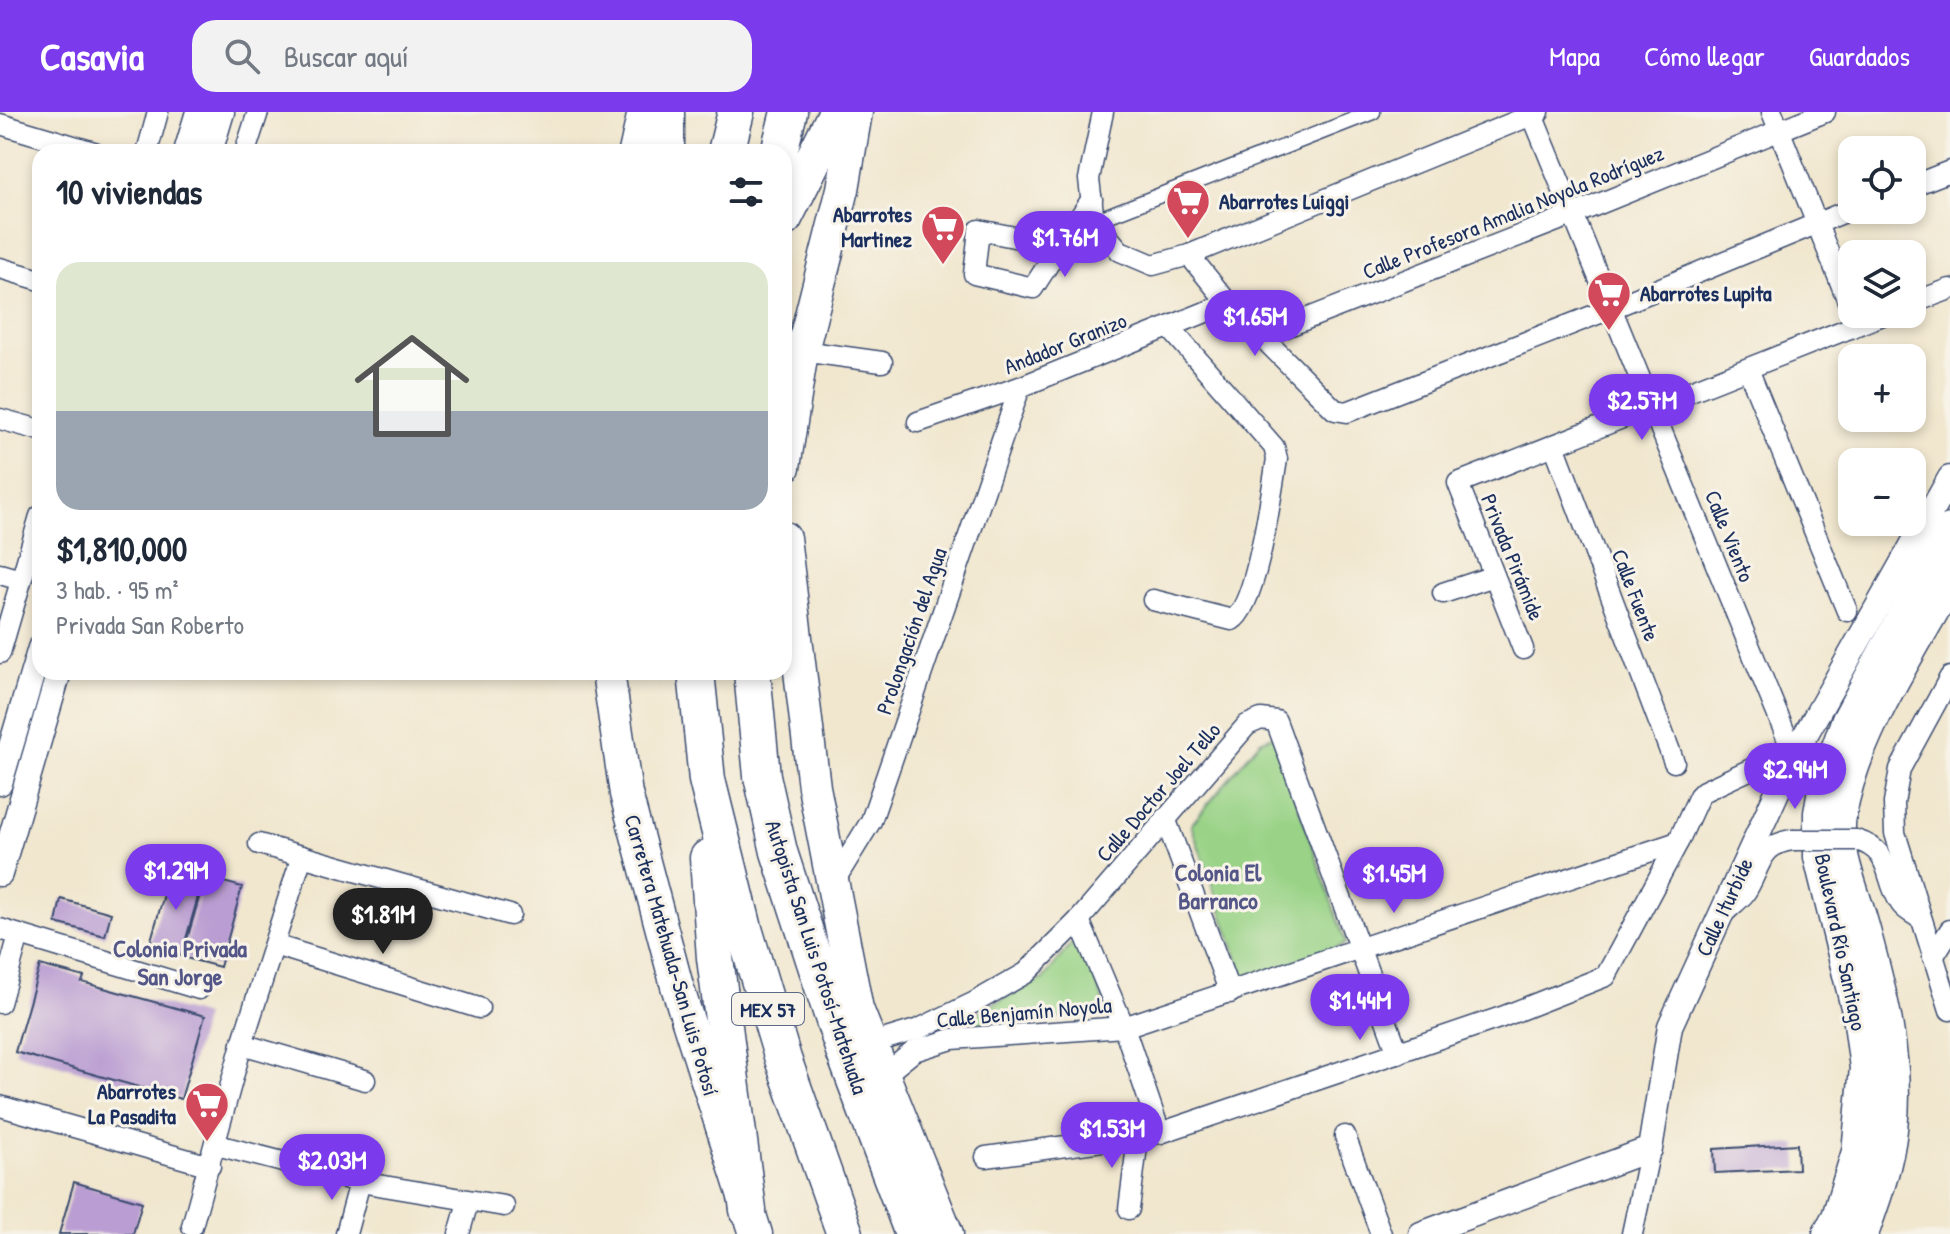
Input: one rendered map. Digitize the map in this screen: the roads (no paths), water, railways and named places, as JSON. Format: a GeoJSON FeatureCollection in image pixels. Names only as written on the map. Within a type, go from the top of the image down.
{"type":"FeatureCollection","features":[{"type":"Feature","properties":{"kind":"highway"},"geometry":{"type":"LineString","coordinates":[[666,112],[666,144]]}},
{"type":"Feature","properties":{"kind":"highway"},"geometry":{"type":"LineString","coordinates":[[728,144],[736,112]]}},
{"type":"Feature","properties":{"kind":"highway"},"geometry":{"type":"LineString","coordinates":[[781,144],[789,112]]}},
{"type":"Feature","properties":{"kind":"highway"},"geometry":{"type":"LineString","coordinates":[[792,202],[837,112]]}},
{"type":"Feature","properties":{"kind":"highway","name":"MEX 57"},"geometry":{"type":"LineString","coordinates":[[697,680],[707,780],[744,929],[770,1016],[845,1234]]}},
{"type":"Feature","properties":{"kind":"highway","name":"Autopista San Luis Potosí-Matehuala"},"geometry":{"type":"LineString","coordinates":[[753,680],[762,776],[779,852],[844,1051],[913,1234]]}},
{"type":"Feature","properties":{"kind":"highway"},"geometry":{"type":"LineString","coordinates":[[707,780],[715,958],[752,1222]]}},
{"type":"Feature","properties":{"kind":"highway"},"geometry":{"type":"LineString","coordinates":[[798,910],[863,1025]]}},
{"type":"Feature","properties":{"kind":"main road"},"geometry":{"type":"LineString","coordinates":[[637,144],[644,112]]}},
{"type":"Feature","properties":{"kind":"main road"},"geometry":{"type":"LineString","coordinates":[[792,415],[802,351],[843,189],[856,112]]}},
{"type":"Feature","properties":{"kind":"main road","name":"Boulevard Río Santiago"},"geometry":{"type":"LineString","coordinates":[[1829,1234],[1838,1217],[1858,1152],[1866,1068],[1859,1015],[1820,857],[1820,813],[1825,783],[1847,722],[1950,530]]}},
{"type":"Feature","properties":{"kind":"main road","name":"Boulevard Río Santiago"},"geometry":{"type":"LineString","coordinates":[[1862,1234],[1882,1178],[1891,1130],[1893,1089],[1882,999],[1841,848],[1840,817],[1863,739],[1950,580]]}},
{"type":"Feature","properties":{"kind":"main road"},"geometry":{"type":"LineString","coordinates":[[792,604],[814,787],[863,1025],[947,1234]]}},
{"type":"Feature","properties":{"kind":"main road","name":"Carretera Matehuala-San Luis Potosí"},"geometry":{"type":"LineString","coordinates":[[609,680],[626,794],[677,986],[752,1222]]}},
{"type":"Feature","properties":{"kind":"street"},"geometry":{"type":"LineString","coordinates":[[149,144],[158,112]]}},
{"type":"Feature","properties":{"kind":"street"},"geometry":{"type":"LineString","coordinates":[[188,144],[198,112]]}},
{"type":"Feature","properties":{"kind":"street"},"geometry":{"type":"LineString","coordinates":[[212,144],[222,112]]}},
{"type":"Feature","properties":{"kind":"street"},"geometry":{"type":"LineString","coordinates":[[248,144],[258,112]]}},
{"type":"Feature","properties":{"kind":"street"},"geometry":{"type":"LineString","coordinates":[[1109,112],[1089,179],[1094,221],[1120,251],[1153,265],[1189,255],[1534,113]]}},
{"type":"Feature","properties":{"kind":"street"},"geometry":{"type":"LineString","coordinates":[[1094,221],[1373,112]]}},
{"type":"Feature","properties":{"kind":"street","name":"Calle Profesora Amalia Noyola Rodríguez"},"geometry":{"type":"LineString","coordinates":[[1263,336],[1572,215],[1776,122],[1825,112]]}},
{"type":"Feature","properties":{"kind":"street","name":"Calle Viento"},"geometry":{"type":"LineString","coordinates":[[1534,113],[1610,309],[1793,753]]}},
{"type":"Feature","properties":{"kind":"street"},"geometry":{"type":"LineString","coordinates":[[1776,122],[1838,276]]}},
{"type":"Feature","properties":{"kind":"street"},"geometry":{"type":"LineString","coordinates":[[0,124],[67,144]]}},
{"type":"Feature","properties":{"kind":"street"},"geometry":{"type":"LineString","coordinates":[[1926,180],[1950,171]]}},
{"type":"Feature","properties":{"kind":"street"},"geometry":{"type":"LineString","coordinates":[[1060,246],[979,230],[974,274],[1033,288],[1092,199]]}},
{"type":"Feature","properties":{"kind":"street"},"geometry":{"type":"LineString","coordinates":[[1189,255],[1228,303],[1335,410],[1347,412],[1610,309],[1838,215]]}},
{"type":"Feature","properties":{"kind":"street"},"geometry":{"type":"LineString","coordinates":[[0,268],[32,278]]}},
{"type":"Feature","properties":{"kind":"street"},"geometry":{"type":"LineString","coordinates":[[1926,298],[1950,289]]}},
{"type":"Feature","properties":{"kind":"street","name":"Andador Granizo"},"geometry":{"type":"LineString","coordinates":[[918,422],[1020,387],[1228,303]]}},
{"type":"Feature","properties":{"kind":"street"},"geometry":{"type":"LineString","coordinates":[[1554,445],[1748,369],[1838,324]]}},
{"type":"Feature","properties":{"kind":"street"},"geometry":{"type":"LineString","coordinates":[[1153,600],[1232,620],[1241,613],[1263,545],[1277,459],[1274,447],[1169,327]]}},
{"type":"Feature","properties":{"kind":"street"},"geometry":{"type":"LineString","coordinates":[[802,351],[882,362]]}},
{"type":"Feature","properties":{"kind":"street"},"geometry":{"type":"LineString","coordinates":[[1748,369],[1847,611]]}},
{"type":"Feature","properties":{"kind":"street","name":"Prolongación del Agua"},"geometry":{"type":"LineString","coordinates":[[833,883],[871,821],[1020,387]]}},
{"type":"Feature","properties":{"kind":"street"},"geometry":{"type":"LineString","coordinates":[[0,419],[32,428]]}},
{"type":"Feature","properties":{"kind":"street","name":"Privada Pirámide"},"geometry":{"type":"LineString","coordinates":[[1523,649],[1458,483],[1554,445]]}},
{"type":"Feature","properties":{"kind":"street","name":"Calle Fuente"},"geometry":{"type":"LineString","coordinates":[[1554,445],[1674,762]]}},
{"type":"Feature","properties":{"kind":"street","name":"Calle Iturbide"},"geometry":{"type":"LineString","coordinates":[[1632,1234],[1650,1149],[1670,1026],[1793,753],[1950,478]]}},
{"type":"Feature","properties":{"kind":"street"},"geometry":{"type":"LineString","coordinates":[[0,653],[32,543]]}},
{"type":"Feature","properties":{"kind":"street"},"geometry":{"type":"LineString","coordinates":[[0,574],[21,580]]}},
{"type":"Feature","properties":{"kind":"street"},"geometry":{"type":"LineString","coordinates":[[1443,593],[1494,576]]}},
{"type":"Feature","properties":{"kind":"street"},"geometry":{"type":"LineString","coordinates":[[0,783],[32,675]]}},
{"type":"Feature","properties":{"kind":"street"},"geometry":{"type":"LineString","coordinates":[[1950,677],[1900,769],[1894,803],[1895,833],[1950,1010]]}},
{"type":"Feature","properties":{"kind":"street"},"geometry":{"type":"LineString","coordinates":[[1,869],[57,680]]}},
{"type":"Feature","properties":{"kind":"street","name":"Calle Doctor Joel Tello"},"geometry":{"type":"LineString","coordinates":[[863,1025],[903,1035],[975,1002],[1026,973],[1079,920],[1247,725],[1261,719],[1276,721],[1398,1053]]}},
{"type":"Feature","properties":{"kind":"street"},"geometry":{"type":"LineString","coordinates":[[986,1157],[1160,1133],[1502,1017],[1606,976],[1704,791],[1793,753]]}},
{"type":"Feature","properties":{"kind":"street"},"geometry":{"type":"LineString","coordinates":[[1165,818],[1230,993]]}},
{"type":"Feature","properties":{"kind":"street"},"geometry":{"type":"LineString","coordinates":[[1720,916],[1745,893],[1757,866],[1771,846],[1793,840],[1856,840],[1868,844],[1884,858],[1902,906],[1921,919]]}},
{"type":"Feature","properties":{"kind":"street","name":"Calle Benjamín Noyola"},"geometry":{"type":"LineString","coordinates":[[882,1077],[914,1051],[952,1039],[1124,1027],[1678,842]]}},
{"type":"Feature","properties":{"kind":"street"},"geometry":{"type":"LineString","coordinates":[[259,844],[510,915]]}},
{"type":"Feature","properties":{"kind":"street"},"geometry":{"type":"LineString","coordinates":[[192,1226],[217,1145],[242,1044],[302,856]]}},
{"type":"Feature","properties":{"kind":"street"},"geometry":{"type":"LineString","coordinates":[[1079,920],[1124,1027],[1160,1133]]}},
{"type":"Feature","properties":{"kind":"street"},"geometry":{"type":"LineString","coordinates":[[1933,957],[1950,930]]}},
{"type":"Feature","properties":{"kind":"street"},"geometry":{"type":"LineString","coordinates":[[0,1003],[10,932],[199,989]]}},
{"type":"Feature","properties":{"kind":"street"},"geometry":{"type":"LineString","coordinates":[[274,945],[479,1008]]}},
{"type":"Feature","properties":{"kind":"street"},"geometry":{"type":"LineString","coordinates":[[242,1044],[365,1080]]}},
{"type":"Feature","properties":{"kind":"street"},"geometry":{"type":"LineString","coordinates":[[0,1106],[210,1166]]}},
{"type":"Feature","properties":{"kind":"street"},"geometry":{"type":"LineString","coordinates":[[1345,1136],[1381,1234]]}},
{"type":"Feature","properties":{"kind":"street"},"geometry":{"type":"LineString","coordinates":[[1129,1209],[1138,1138]]}},
{"type":"Feature","properties":{"kind":"street"},"geometry":{"type":"LineString","coordinates":[[217,1145],[360,1182],[504,1206]]}},
{"type":"Feature","properties":{"kind":"street"},"geometry":{"type":"LineString","coordinates":[[1421,1234],[1650,1149]]}},
{"type":"Feature","properties":{"kind":"street"},"geometry":{"type":"LineString","coordinates":[[346,1234],[360,1182]]}},
{"type":"Feature","properties":{"kind":"street"},"geometry":{"type":"LineString","coordinates":[[459,1234],[468,1202]]}},
{"type":"Feature","properties":{"kind":"place","name":"Abarrotes Luiggi"},"geometry":{"type":"Point","coordinates":[1188,240]}},
{"type":"Feature","properties":{"kind":"place","name":"Abarrotes Martinez"},"geometry":{"type":"Point","coordinates":[943,266]}},
{"type":"Feature","properties":{"kind":"place","name":"Abarrotes Lupita"},"geometry":{"type":"Point","coordinates":[1609,332]}},
{"type":"Feature","properties":{"kind":"place","name":"Abarrotes La Pasadita"},"geometry":{"type":"Point","coordinates":[207,1143]}},
{"type":"Feature","properties":{"kind":"district","name":"Colonia El Barranco"},"geometry":{"type":"Point","coordinates":[1218,886]}},
{"type":"Feature","properties":{"kind":"district","name":"Colonia Privada San Jorge"},"geometry":{"type":"Point","coordinates":[180,962]}}]}
